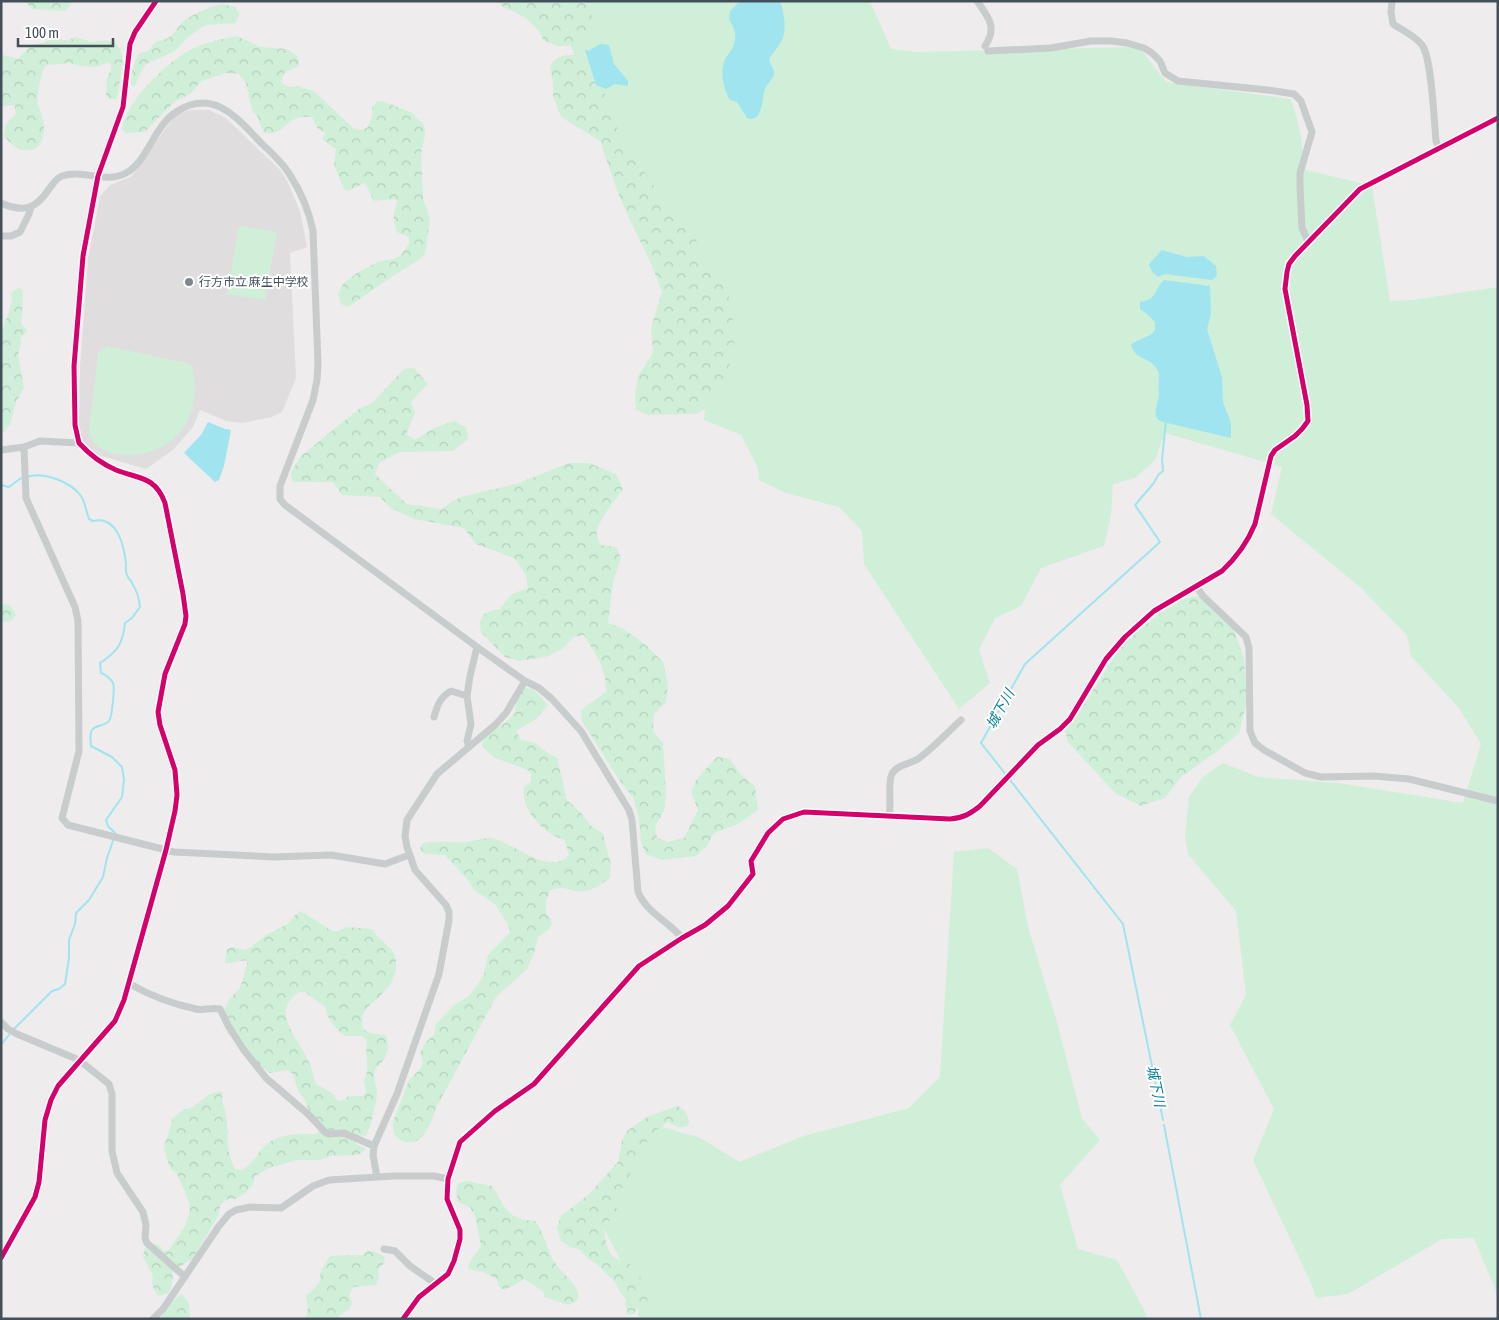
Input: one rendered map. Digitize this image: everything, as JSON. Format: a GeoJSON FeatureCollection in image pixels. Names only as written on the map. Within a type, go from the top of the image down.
{"type":"FeatureCollection","features":[{"type":"Feature","properties":{"kind":"street"},"geometry":{"type":"LineString","coordinates":[[79,443],[75,416],[74,366],[83,256],[98,176],[123,107],[130,44],[135,32],[156,1]]}},
{"type":"Feature","properties":{"kind":"street"},"geometry":{"type":"LineString","coordinates":[[977,1],[992,28],[986,49],[1051,48],[1090,41],[1127,43],[1144,48],[1152,53],[1160,61],[1165,73],[1178,81],[1294,94],[1301,101],[1312,132],[1300,173],[1302,228],[1308,241]]}},
{"type":"Feature","properties":{"kind":"street"},"geometry":{"type":"LineString","coordinates":[[1392,1],[1393,24],[1421,43],[1424,49],[1428,62],[1436,141],[1439,148]]}},
{"type":"Feature","properties":{"kind":"street"},"geometry":{"type":"LineString","coordinates":[[1,203],[19,208],[38,204],[59,177],[68,175],[117,176],[130,171],[165,122],[174,113],[193,104],[212,104],[234,114],[285,167],[308,210],[313,231],[318,364],[317,380],[310,410],[280,486],[280,499],[285,505],[478,647],[525,681],[539,688],[552,699],[580,731],[625,800],[632,820],[638,892],[641,898],[648,908],[675,929],[682,938]]}},
{"type":"Feature","properties":{"kind":"street"},"geometry":{"type":"LineString","coordinates":[[403,1319],[419,1297],[448,1274],[454,1261],[460,1239],[459,1224],[447,1199],[448,1179],[456,1149],[466,1136],[495,1111],[534,1084],[639,966],[705,925],[728,906],[753,874],[751,861],[768,833],[784,819],[804,812],[950,819],[960,818],[971,813],[1038,745],[1070,719],[1106,659],[1124,637],[1154,612],[1222,571],[1230,563],[1252,532],[1271,456],[1281,445],[1295,436],[1308,421],[1307,405],[1285,280],[1289,264],[1308,241],[1360,188],[1498,118]]}},
{"type":"Feature","properties":{"kind":"street"},"geometry":{"type":"LineString","coordinates":[[1,236],[11,236],[20,232],[23,229],[31,207]]}},
{"type":"Feature","properties":{"kind":"street"},"geometry":{"type":"LineString","coordinates":[[1,450],[24,447],[40,441],[79,443],[97,459],[114,469],[140,477],[157,487],[163,498],[168,516],[186,616],[185,624],[165,674],[158,712],[160,725],[173,759],[177,783],[175,811],[130,984],[115,1021],[79,1060],[58,1086],[51,1100],[45,1120],[40,1182],[35,1197],[1,1258]]}},
{"type":"Feature","properties":{"kind":"street"},"geometry":{"type":"LineString","coordinates":[[24,447],[26,498],[75,607],[78,621],[79,751],[62,818],[68,825],[174,852],[274,857],[331,855],[385,864],[409,855]]}},
{"type":"Feature","properties":{"kind":"street"},"geometry":{"type":"LineString","coordinates":[[1196,586],[1203,596],[1246,637],[1249,648],[1250,731],[1255,742],[1264,750],[1305,773],[1321,777],[1374,776],[1409,779],[1498,801]]}},
{"type":"Feature","properties":{"kind":"street"},"geometry":{"type":"LineString","coordinates":[[469,747],[467,741],[471,724],[467,696],[478,647]]}},
{"type":"Feature","properties":{"kind":"street"},"geometry":{"type":"LineString","coordinates":[[378,1176],[373,1155],[374,1146],[397,1094],[439,974],[449,920],[449,912],[446,905],[415,870],[409,855],[405,836],[407,820],[436,774],[489,730],[506,713],[525,681]]}},
{"type":"Feature","properties":{"kind":"street"},"geometry":{"type":"LineString","coordinates":[[434,717],[437,706],[451,691],[467,696]]}},
{"type":"Feature","properties":{"kind":"street"},"geometry":{"type":"LineString","coordinates":[[889,816],[891,807],[890,779],[892,773],[897,768],[917,759],[961,720]]}},
{"type":"Feature","properties":{"kind":"street"},"geometry":{"type":"LineString","coordinates":[[130,984],[153,997],[199,1010],[212,1007],[220,1009],[243,1049],[266,1078],[308,1114],[325,1132],[329,1134],[344,1133],[374,1146]]}},
{"type":"Feature","properties":{"kind":"street"},"geometry":{"type":"LineString","coordinates":[[1,1022],[17,1034],[79,1060],[109,1084],[112,1094],[112,1151],[117,1174],[142,1212],[146,1225],[145,1238],[148,1244],[186,1276]]}},
{"type":"Feature","properties":{"kind":"street"},"geometry":{"type":"LineString","coordinates":[[153,1319],[163,1309],[219,1226],[229,1214],[236,1210],[250,1207],[281,1208],[321,1182],[335,1179],[378,1176],[434,1176],[448,1179]]}},
{"type":"Feature","properties":{"kind":"street"},"geometry":{"type":"LineString","coordinates":[[384,1249],[395,1251],[410,1266],[436,1284]]}},
{"type":"Feature","properties":{"kind":"shaded area","name":"行方市立 麻生中学校"},"geometry":{"type":"Polygon","coordinates":[[[190,110],[209,110],[226,118],[281,171],[300,211],[307,247],[290,253],[296,378],[282,412],[272,417],[242,423],[226,421],[200,410],[193,427],[174,449],[146,469],[98,455],[86,448],[79,435],[80,367],[88,259],[100,196],[110,185],[131,177],[177,114],[190,110]]]}},
{"type":"Feature","properties":{"kind":"green space"},"geometry":{"type":"Polygon","coordinates":[[[25,1],[73,1],[66,11],[32,9],[25,1]]]}},
{"type":"Feature","properties":{"kind":"green space"},"geometry":{"type":"Polygon","coordinates":[[[498,1],[590,1],[593,20],[573,46],[558,46],[544,41],[540,33],[530,22],[523,16],[505,8],[498,1]]]}},
{"type":"Feature","properties":{"kind":"green space"},"geometry":{"type":"Polygon","coordinates":[[[557,1],[870,1],[891,49],[916,52],[1139,47],[1166,82],[1291,99],[1300,133],[1302,169],[1372,186],[1390,301],[1413,300],[1498,287],[1498,1296],[1474,1238],[1442,1239],[1348,1294],[1316,1298],[1312,1285],[1253,1160],[1274,1109],[1230,1025],[1246,995],[1236,911],[1188,854],[1185,836],[1189,797],[1203,777],[1223,763],[1258,777],[1338,783],[1463,803],[1481,744],[1459,708],[1411,656],[1407,635],[1361,588],[1271,514],[1282,467],[1165,433],[1155,460],[1135,478],[1113,484],[1111,515],[1104,546],[1041,568],[1021,606],[995,618],[979,650],[990,683],[959,709],[864,564],[862,531],[839,507],[786,493],[759,480],[758,468],[741,435],[704,420],[711,350],[584,81],[561,19],[557,1]]]}},
{"type":"Feature","properties":{"kind":"green space"},"geometry":{"type":"Polygon","coordinates":[[[224,4],[235,7],[240,14],[235,23],[205,25],[188,37],[175,51],[146,64],[135,86],[131,86],[133,69],[140,53],[148,51],[156,41],[170,37],[184,21],[192,16],[209,8],[224,4]]]}},
{"type":"Feature","properties":{"kind":"green space"},"geometry":{"type":"Polygon","coordinates":[[[237,36],[260,47],[287,49],[298,57],[299,66],[285,72],[281,82],[288,87],[297,86],[314,91],[353,128],[359,130],[367,128],[372,117],[372,108],[377,101],[385,102],[412,113],[424,125],[425,135],[421,154],[423,198],[430,219],[425,254],[348,307],[341,304],[338,295],[343,284],[357,273],[380,261],[394,259],[401,255],[409,244],[409,237],[397,232],[395,228],[394,216],[398,201],[394,199],[374,201],[365,183],[348,191],[344,189],[334,165],[336,149],[322,139],[326,133],[318,129],[312,117],[296,119],[278,131],[264,133],[257,116],[252,110],[246,83],[239,74],[227,73],[201,81],[191,93],[173,103],[145,132],[125,133],[122,128],[134,102],[174,60],[197,47],[237,36]]]}},
{"type":"Feature","properties":{"kind":"green space"},"geometry":{"type":"Polygon","coordinates":[[[56,37],[65,41],[76,37],[91,42],[107,40],[116,43],[123,59],[118,94],[116,99],[109,99],[106,95],[106,80],[111,70],[111,64],[108,62],[96,67],[70,63],[46,65],[41,78],[38,96],[38,105],[44,125],[42,141],[36,148],[22,150],[13,145],[4,135],[6,124],[16,114],[15,106],[1,107],[1,47],[3,55],[18,59],[31,45],[43,43],[56,37]]]}},
{"type":"Feature","properties":{"kind":"green space"},"geometry":{"type":"Polygon","coordinates":[[[578,55],[588,66],[598,90],[606,95],[622,142],[632,150],[637,164],[650,179],[658,194],[672,204],[685,222],[696,240],[700,259],[714,270],[725,285],[732,307],[735,353],[711,404],[697,414],[648,415],[636,410],[635,395],[638,376],[653,353],[651,328],[662,292],[650,261],[618,193],[600,141],[561,117],[553,96],[550,68],[552,62],[559,57],[578,55]]]}},
{"type":"Feature","properties":{"kind":"green space"},"geometry":{"type":"Polygon","coordinates":[[[239,226],[277,232],[265,300],[227,294],[239,226]]]}},
{"type":"Feature","properties":{"kind":"green space"},"geometry":{"type":"Polygon","coordinates":[[[20,288],[23,291],[21,321],[28,331],[20,338],[21,343],[18,355],[24,388],[16,402],[10,425],[1,434],[1,333],[8,315],[12,299],[11,294],[14,290],[20,288]]]}},
{"type":"Feature","properties":{"kind":"green space"},"geometry":{"type":"Polygon","coordinates":[[[107,346],[191,364],[195,388],[191,411],[187,422],[180,432],[161,447],[142,454],[119,454],[109,452],[93,441],[89,431],[98,353],[107,346]]]}},
{"type":"Feature","properties":{"kind":"green space"},"geometry":{"type":"Polygon","coordinates":[[[414,368],[428,384],[411,402],[415,413],[406,434],[415,440],[434,428],[454,421],[467,428],[468,439],[453,451],[400,452],[379,463],[375,474],[407,504],[441,509],[461,497],[516,484],[569,463],[589,463],[616,474],[623,489],[605,514],[597,530],[601,545],[616,547],[621,558],[613,582],[608,623],[622,628],[647,646],[663,662],[668,685],[666,702],[654,714],[653,731],[663,743],[666,794],[664,811],[655,826],[657,838],[668,842],[684,838],[698,810],[691,792],[696,780],[717,757],[730,759],[741,775],[755,786],[758,810],[738,824],[714,833],[706,847],[696,856],[662,860],[646,854],[641,842],[639,818],[633,798],[582,721],[581,710],[606,692],[605,676],[596,655],[584,635],[574,637],[562,649],[545,657],[519,661],[505,657],[481,632],[480,622],[484,614],[500,609],[511,595],[528,589],[526,575],[514,558],[476,544],[464,528],[414,519],[391,508],[380,497],[342,495],[333,482],[292,482],[291,472],[301,456],[359,409],[372,403],[404,369],[414,368]]]}},
{"type":"Feature","properties":{"kind":"green space"},"geometry":{"type":"Polygon","coordinates":[[[1198,596],[1209,602],[1234,630],[1244,659],[1247,701],[1239,733],[1181,777],[1165,798],[1141,806],[1115,793],[1068,742],[1065,730],[1073,722],[1114,657],[1130,636],[1183,599],[1198,596]]]}},
{"type":"Feature","properties":{"kind":"green space"},"geometry":{"type":"Polygon","coordinates":[[[1,604],[8,605],[14,610],[16,615],[11,621],[1,622],[1,604]]]}},
{"type":"Feature","properties":{"kind":"green space"},"geometry":{"type":"Polygon","coordinates":[[[521,688],[529,688],[535,691],[548,705],[536,719],[516,731],[521,740],[535,743],[557,758],[567,800],[582,814],[590,825],[603,834],[611,865],[610,878],[598,886],[580,892],[564,888],[550,891],[546,901],[546,914],[551,919],[552,925],[538,937],[527,969],[496,997],[422,1137],[412,1142],[402,1141],[394,1134],[393,1122],[409,1080],[421,1068],[423,1062],[420,1053],[426,1042],[434,1035],[436,1024],[454,1005],[469,996],[476,987],[484,975],[488,955],[510,932],[497,906],[473,889],[469,881],[445,855],[424,854],[420,848],[423,843],[429,842],[467,842],[490,838],[499,840],[541,860],[561,861],[569,855],[565,840],[542,827],[530,813],[524,796],[524,787],[531,782],[529,771],[496,758],[482,744],[492,731],[513,714],[516,696],[521,688]]]}},
{"type":"Feature","properties":{"kind":"green space"},"geometry":{"type":"Polygon","coordinates":[[[988,848],[1017,869],[1028,927],[1056,1019],[1082,1118],[1100,1140],[1060,1185],[1078,1249],[1117,1260],[1149,1319],[639,1319],[634,1286],[597,1215],[653,1124],[699,1137],[739,1162],[804,1136],[909,1108],[940,1077],[954,852],[988,848]]]}},
{"type":"Feature","properties":{"kind":"green space"},"geometry":{"type":"Polygon","coordinates":[[[301,911],[332,931],[338,931],[347,927],[372,929],[391,949],[395,958],[396,969],[392,980],[386,990],[366,1008],[362,1017],[363,1029],[370,1033],[385,1035],[388,1044],[385,1058],[374,1073],[377,1094],[370,1126],[366,1136],[358,1137],[356,1141],[356,1144],[365,1148],[365,1150],[358,1155],[331,1156],[320,1160],[296,1160],[270,1168],[255,1176],[253,1184],[245,1193],[236,1199],[228,1199],[223,1202],[218,1216],[193,1259],[173,1270],[169,1293],[159,1296],[152,1284],[153,1276],[143,1257],[145,1246],[156,1244],[164,1251],[169,1250],[185,1226],[190,1211],[189,1202],[177,1174],[171,1169],[164,1147],[173,1118],[183,1110],[193,1107],[208,1095],[220,1091],[223,1093],[222,1100],[226,1115],[230,1156],[235,1169],[243,1170],[272,1140],[290,1135],[316,1134],[319,1131],[313,1123],[305,1100],[298,1091],[293,1074],[288,1070],[270,1073],[260,1066],[228,1034],[223,1024],[225,1008],[231,997],[240,988],[248,961],[225,963],[227,949],[233,947],[245,950],[251,947],[266,935],[288,924],[301,911]],[[299,992],[290,1000],[286,1008],[286,1017],[309,1062],[316,1084],[332,1093],[338,1101],[345,1100],[348,1096],[363,1096],[366,1092],[364,1080],[367,1071],[367,1041],[362,1036],[346,1036],[340,1033],[329,1019],[325,1007],[305,992],[299,992]]]}},
{"type":"Feature","properties":{"kind":"green space"},"geometry":{"type":"Polygon","coordinates":[[[677,1106],[686,1113],[689,1125],[681,1127],[668,1122],[654,1132],[635,1157],[633,1169],[616,1199],[617,1210],[604,1228],[609,1251],[615,1258],[632,1266],[643,1283],[647,1296],[647,1307],[641,1306],[637,1308],[634,1314],[628,1314],[625,1304],[626,1299],[614,1281],[579,1249],[570,1247],[561,1241],[557,1228],[561,1216],[589,1194],[618,1162],[622,1141],[627,1131],[647,1117],[677,1106]]]}},
{"type":"Feature","properties":{"kind":"green space"},"geometry":{"type":"Polygon","coordinates":[[[466,1181],[492,1186],[508,1211],[518,1218],[535,1221],[558,1267],[576,1287],[579,1296],[576,1302],[568,1305],[545,1297],[543,1291],[524,1279],[505,1290],[499,1287],[497,1279],[483,1272],[468,1269],[470,1262],[481,1246],[475,1216],[470,1207],[459,1203],[457,1198],[456,1191],[459,1183],[466,1181]]]}},
{"type":"Feature","properties":{"kind":"green space"},"geometry":{"type":"Polygon","coordinates":[[[368,1251],[373,1251],[385,1257],[384,1263],[378,1270],[379,1276],[376,1285],[353,1287],[349,1294],[352,1302],[349,1310],[342,1313],[337,1319],[306,1319],[308,1307],[306,1296],[319,1283],[320,1273],[330,1256],[363,1255],[368,1251]]]}},
{"type":"Feature","properties":{"kind":"green space"},"geometry":{"type":"Polygon","coordinates":[[[181,1294],[189,1304],[190,1319],[160,1319],[174,1300],[181,1294]]]}},
{"type":"Feature","properties":{"kind":"water"},"geometry":{"type":"Polygon","coordinates":[[[740,1],[780,1],[783,10],[784,36],[769,60],[774,76],[765,89],[759,114],[752,119],[747,118],[737,102],[730,100],[724,87],[723,66],[735,41],[734,30],[729,19],[730,11],[740,1]]]}},
{"type":"Feature","properties":{"kind":"water"},"geometry":{"type":"Polygon","coordinates":[[[600,44],[609,45],[614,64],[628,81],[628,86],[615,84],[606,89],[596,85],[585,49],[588,51],[600,44]]]}},
{"type":"Feature","properties":{"kind":"water"},"geometry":{"type":"Polygon","coordinates":[[[1162,250],[1187,257],[1204,256],[1216,266],[1217,276],[1212,280],[1165,274],[1158,277],[1152,272],[1149,264],[1162,250]]]}},
{"type":"Feature","properties":{"kind":"water"},"geometry":{"type":"Polygon","coordinates":[[[1164,280],[1210,286],[1211,314],[1207,329],[1222,377],[1223,402],[1231,423],[1231,438],[1163,422],[1156,417],[1159,398],[1159,373],[1152,363],[1136,354],[1131,345],[1150,335],[1155,330],[1155,322],[1140,309],[1140,302],[1150,299],[1164,280]]]}},
{"type":"Feature","properties":{"kind":"water"},"geometry":{"type":"Polygon","coordinates":[[[208,422],[231,430],[224,466],[219,480],[215,482],[184,453],[201,435],[208,422]]]}},
{"type":"Feature","properties":{"kind":"waterway","name":"城下川"},"geometry":{"type":"LineString","coordinates":[[1163,1120],[1123,924],[981,743],[1025,664],[1160,542],[1135,505],[1163,471],[1162,459],[1166,421]]}},
{"type":"Feature","properties":{"kind":"waterway"},"geometry":{"type":"LineString","coordinates":[[27,477],[41,475],[71,486],[81,496],[89,519],[93,521],[101,520],[113,527],[121,540],[126,574],[132,582],[138,598],[140,607],[132,618],[125,623],[121,642],[115,651],[100,663],[101,673],[108,676],[113,683],[112,709],[109,721],[93,728],[90,736],[91,746],[112,757],[122,767],[124,780],[122,797],[106,820],[108,826],[116,834]]}},
{"type":"Feature","properties":{"kind":"waterway"},"geometry":{"type":"LineString","coordinates":[[1,485],[9,487],[21,478]]}},
{"type":"Feature","properties":{"kind":"waterway"},"geometry":{"type":"LineString","coordinates":[[14,1029],[52,991],[59,989],[65,984],[69,958],[69,940],[75,924],[76,913],[89,900],[103,877],[113,841]]}},
{"type":"Feature","properties":{"kind":"waterway"},"geometry":{"type":"LineString","coordinates":[[1,1045],[9,1035]]}},
{"type":"Feature","properties":{"kind":"waterway","name":"城下川"},"geometry":{"type":"LineString","coordinates":[[1164,1125],[1201,1319]]}},
{"type":"Feature","properties":{"kind":"cycle path"},"geometry":{"type":"LineString","coordinates":[[1,1258],[35,1197],[39,1182],[45,1120],[51,1100],[58,1086],[115,1021],[124,1000],[166,850],[177,795],[175,770],[160,725],[158,712],[165,674],[185,624],[186,616],[165,503],[161,494],[151,483],[111,468],[87,451],[79,443],[75,425],[74,366],[83,256],[98,176],[123,107],[130,44],[135,32],[156,1]]}},
{"type":"Feature","properties":{"kind":"cycle path"},"geometry":{"type":"LineString","coordinates":[[403,1319],[419,1297],[448,1274],[454,1261],[460,1239],[460,1230],[447,1199],[448,1179],[460,1142],[495,1111],[534,1084],[639,966],[705,925],[728,906],[753,874],[751,861],[768,833],[783,819],[804,812],[950,819],[963,817],[970,813],[980,806],[1038,745],[1070,719],[1106,659],[1125,637],[1154,611],[1222,571],[1232,561],[1245,543],[1255,524],[1271,456],[1275,450],[1295,436],[1308,421],[1307,405],[1285,289],[1289,264],[1360,189],[1498,118]]}},
{"type":"Feature","properties":{"kind":"place","name":"行方市立 麻生中学校"},"geometry":{"type":"Point","coordinates":[189,282]}}]}
